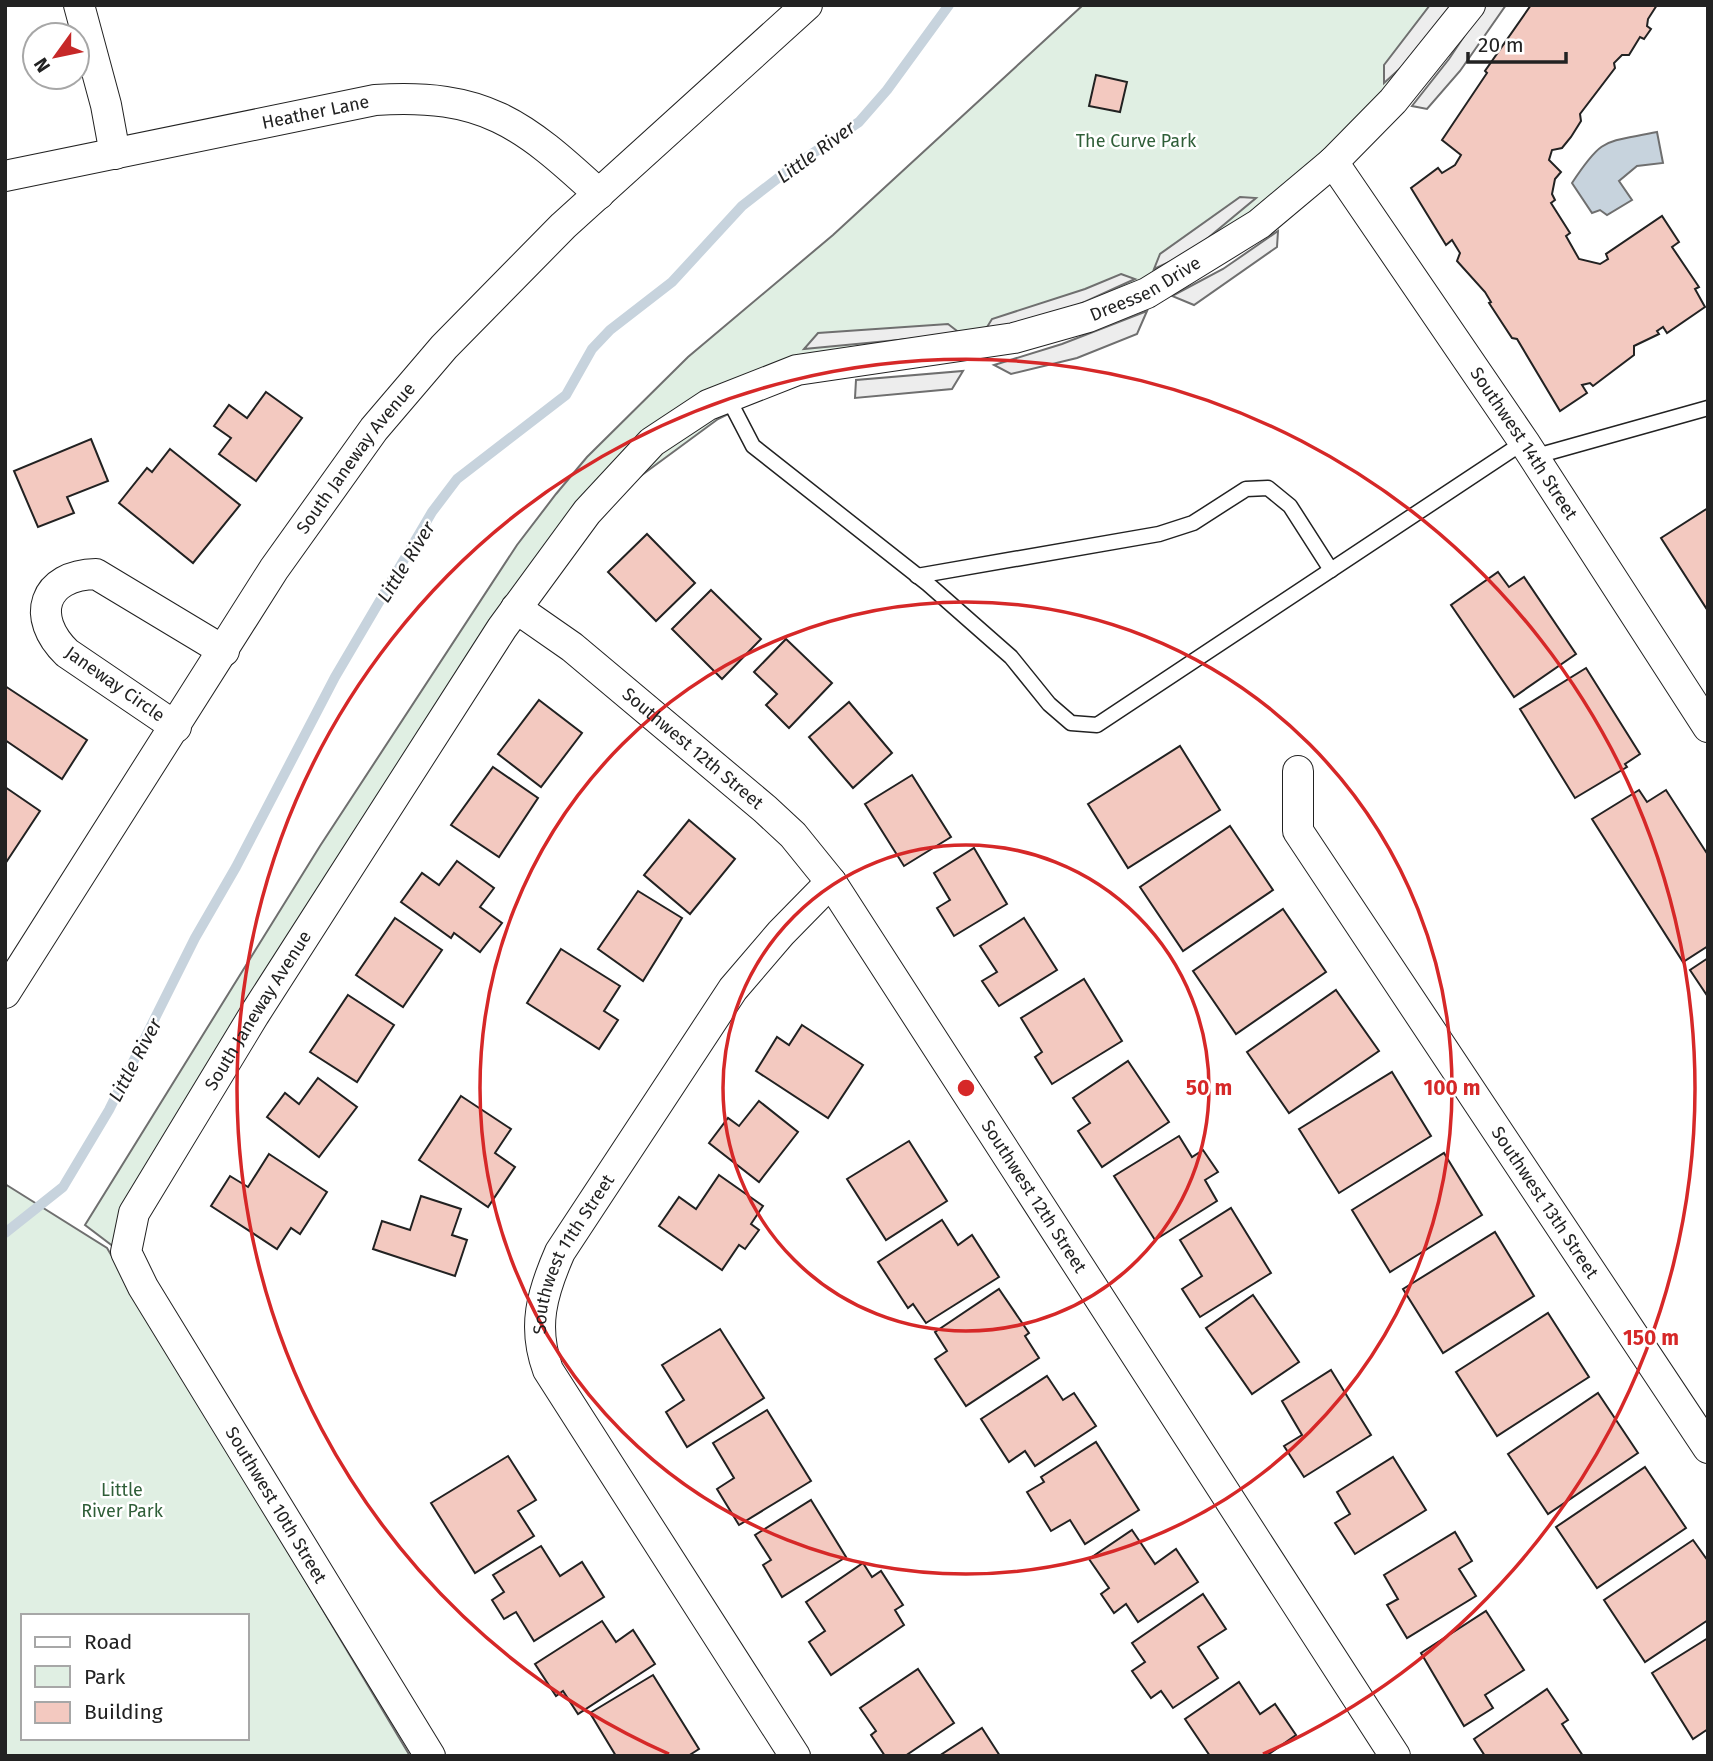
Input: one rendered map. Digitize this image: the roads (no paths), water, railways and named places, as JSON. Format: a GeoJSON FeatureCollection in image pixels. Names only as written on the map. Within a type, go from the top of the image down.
{"type":"FeatureCollection","features":[{"type":"Feature","properties":{"kind":"street"},"geometry":{"type":"LineString","coordinates":[[79,5],[106,105],[115,154]]}},
{"type":"Feature","properties":{"kind":"street","name":"South Janeway Avenue"},"geometry":{"type":"LineString","coordinates":[[5,993],[274,569],[374,429],[444,347],[563,226],[807,5]]}},
{"type":"Feature","properties":{"kind":"street","name":"Dreessen Drive"},"geometry":{"type":"LineString","coordinates":[[727,396],[797,370],[1014,338],[1088,317],[1147,293],[1259,224],[1333,162],[1393,101],[1470,5]]}},
{"type":"Feature","properties":{"kind":"street","name":"Heather Lane"},"geometry":{"type":"LineString","coordinates":[[5,176],[375,100],[421,97],[457,102],[530,133],[599,194]]}},
{"type":"Feature","properties":{"kind":"street","name":"Southwest 14th Street"},"geometry":{"type":"LineString","coordinates":[[1333,162],[1529,449],[1708,727]]}},
{"type":"Feature","properties":{"kind":"street","name":"South Janeway Avenue"},"geometry":{"type":"LineString","coordinates":[[126,1252],[134,1213],[254,1015],[516,608],[587,512],[652,442],[727,396]]}},
{"type":"Feature","properties":{"kind":"street","name":"Janeway Circle"},"geometry":{"type":"LineString","coordinates":[[176,727],[67,653],[54,640],[45,624],[44,609],[52,593],[80,574],[96,573],[224,651]]}},
{"type":"Feature","properties":{"kind":"street","name":"Southwest 12th Street"},"geometry":{"type":"LineString","coordinates":[[516,608],[572,647],[765,809],[793,835],[831,882],[1395,1756]]}},
{"type":"Feature","properties":{"kind":"street","name":"Southwest 13th Street"},"geometry":{"type":"LineString","coordinates":[[1298,771],[1297,831],[1708,1448]]}},
{"type":"Feature","properties":{"kind":"street","name":"Southwest 11th Street"},"geometry":{"type":"LineString","coordinates":[[795,1756],[548,1370],[539,1347],[538,1319],[546,1285],[560,1252],[733,989],[781,933],[831,882]]}},
{"type":"Feature","properties":{"kind":"street","name":"Southwest 10th Street"},"geometry":{"type":"LineString","coordinates":[[126,1252],[143,1287],[430,1756]]}},
{"type":"Feature","properties":{"kind":"lane"},"geometry":{"type":"LineString","coordinates":[[727,396],[753,446],[917,576],[1011,657],[1049,704],[1071,723],[1097,724],[1331,570],[1529,449],[1708,408]]}},
{"type":"Feature","properties":{"kind":"lane"},"geometry":{"type":"LineString","coordinates":[[917,576],[1160,534],[1193,523],[1246,489],[1268,488],[1290,506],[1331,570]]}},
{"type":"Feature","properties":{"kind":"waterway","name":"Little River"},"geometry":{"type":"LineString","coordinates":[[5,1233],[63,1187],[109,1110],[195,938],[236,867],[335,677],[432,512],[457,479],[566,395],[592,349],[610,330],[672,282],[742,206],[791,168],[859,122],[887,90],[949,5]]}},
{"type":"Feature","properties":{"kind":"park label","name":"The Curve Park"},"geometry":{"type":"Point","coordinates":[1136,141]}},
{"type":"Feature","properties":{"kind":"park label","name":"Little River Park"},"geometry":{"type":"Point","coordinates":[122,1500]}}]}
